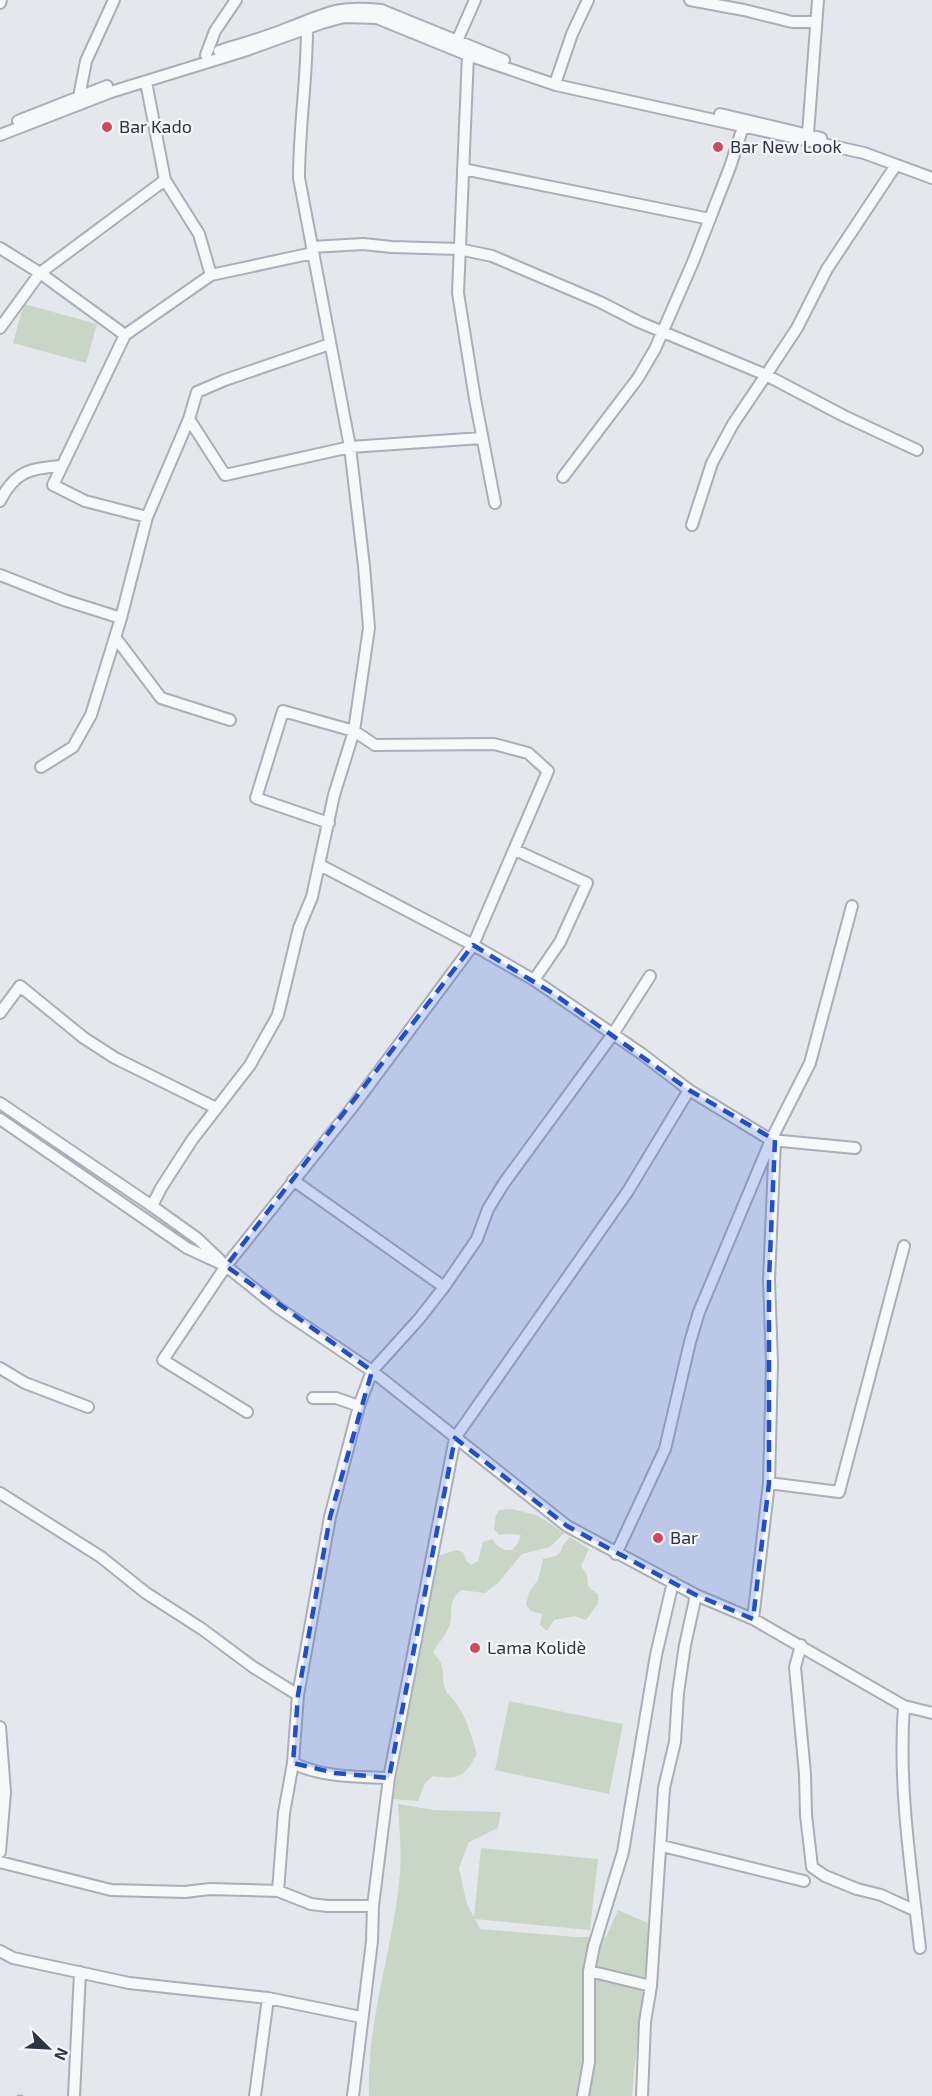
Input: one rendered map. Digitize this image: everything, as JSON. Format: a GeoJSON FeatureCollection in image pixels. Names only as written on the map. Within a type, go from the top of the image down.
{"type":"FeatureCollection","features":[{"type":"Feature","properties":{"kind":"street"},"geometry":{"type":"LineString","coordinates":[[79,97],[86,61],[114,0]]}},
{"type":"Feature","properties":{"kind":"street"},"geometry":{"type":"LineString","coordinates":[[206,56],[215,32],[236,0]]}},
{"type":"Feature","properties":{"kind":"street"},"geometry":{"type":"LineString","coordinates":[[322,18],[325,0]]}},
{"type":"Feature","properties":{"kind":"street"},"geometry":{"type":"LineString","coordinates":[[457,41],[475,0]]}},
{"type":"Feature","properties":{"kind":"street"},"geometry":{"type":"LineString","coordinates":[[557,78],[572,34],[588,0]]}},
{"type":"Feature","properties":{"kind":"street"},"geometry":{"type":"LineString","coordinates":[[690,0],[792,22],[816,22]]}},
{"type":"Feature","properties":{"kind":"street"},"geometry":{"type":"LineString","coordinates":[[808,134],[818,0]]}},
{"type":"Feature","properties":{"kind":"street"},"geometry":{"type":"LineString","coordinates":[[0,127],[109,85],[206,56],[362,4],[516,65],[557,78],[808,134],[932,178]]}},
{"type":"Feature","properties":{"kind":"street"},"geometry":{"type":"LineString","coordinates":[[0,135],[111,92],[307,29],[322,18],[344,17],[377,18],[468,55],[556,85],[864,153]]}},
{"type":"Feature","properties":{"kind":"street"},"geometry":{"type":"LineString","coordinates":[[152,1206],[192,1140],[250,1065],[278,1015],[300,928],[312,897],[334,795],[354,731],[369,628],[350,447],[299,178],[299,141],[304,101],[307,29]]}},
{"type":"Feature","properties":{"kind":"street"},"geometry":{"type":"LineString","coordinates":[[468,55],[458,292],[495,503]]}},
{"type":"Feature","properties":{"kind":"street"},"geometry":{"type":"LineString","coordinates":[[146,82],[165,180],[199,234],[211,274]]}},
{"type":"Feature","properties":{"kind":"street"},"geometry":{"type":"LineString","coordinates":[[563,477],[638,378],[663,331],[710,219],[743,127]]}},
{"type":"Feature","properties":{"kind":"street"},"geometry":{"type":"LineString","coordinates":[[692,525],[712,463],[733,424],[797,328],[827,269],[896,165]]}},
{"type":"Feature","properties":{"kind":"street"},"geometry":{"type":"LineString","coordinates":[[463,169],[710,219]]}},
{"type":"Feature","properties":{"kind":"street"},"geometry":{"type":"LineString","coordinates":[[0,328],[40,273],[165,180]]}},
{"type":"Feature","properties":{"kind":"street"},"geometry":{"type":"LineString","coordinates":[[147,517],[86,501],[53,485],[125,335],[211,274],[313,250],[363,244],[459,249],[492,256],[600,302],[639,322],[766,375],[844,416],[917,450]]}},
{"type":"Feature","properties":{"kind":"street"},"geometry":{"type":"LineString","coordinates":[[0,248],[40,273],[125,335]]}},
{"type":"Feature","properties":{"kind":"street"},"geometry":{"type":"LineString","coordinates":[[41,767],[73,747],[91,715],[121,618],[147,517],[189,419],[197,392],[330,344]]}},
{"type":"Feature","properties":{"kind":"street"},"geometry":{"type":"LineString","coordinates":[[189,419],[225,475],[350,447],[483,438]]}},
{"type":"Feature","properties":{"kind":"street"},"geometry":{"type":"LineString","coordinates":[[0,501],[15,478],[34,468],[61,466]]}},
{"type":"Feature","properties":{"kind":"street"},"geometry":{"type":"LineString","coordinates":[[0,575],[64,600],[121,618]]}},
{"type":"Feature","properties":{"kind":"street"},"geometry":{"type":"LineString","coordinates":[[115,637],[161,698],[230,720]]}},
{"type":"Feature","properties":{"kind":"street"},"geometry":{"type":"LineString","coordinates":[[247,1412],[163,1360],[226,1266],[351,1109],[473,945],[548,771],[528,753],[494,744],[375,745],[354,731],[283,711],[255,798],[329,823]]}},
{"type":"Feature","properties":{"kind":"street"},"geometry":{"type":"LineString","coordinates":[[515,850],[587,883],[560,942],[534,980]]}},
{"type":"Feature","properties":{"kind":"street"},"geometry":{"type":"LineString","coordinates":[[320,865],[473,945],[534,980],[689,1090],[773,1140],[855,1148]]}},
{"type":"Feature","properties":{"kind":"street"},"geometry":{"type":"LineString","coordinates":[[616,1554],[664,1449],[699,1312],[773,1140],[810,1063],[852,906]]}},
{"type":"Feature","properties":{"kind":"street"},"geometry":{"type":"LineString","coordinates":[[278,1891],[284,1813],[292,1763],[298,1695],[330,1517],[359,1406],[372,1371],[419,1319],[444,1287],[477,1239],[488,1209],[504,1183],[613,1034],[650,976]]}},
{"type":"Feature","properties":{"kind":"street"},"geometry":{"type":"LineString","coordinates":[[0,1013],[20,986],[84,1038],[115,1058],[216,1108]]}},
{"type":"Feature","properties":{"kind":"street"},"geometry":{"type":"LineString","coordinates":[[353,2096],[389,1778],[455,1438],[628,1191],[689,1090]]}},
{"type":"Feature","properties":{"kind":"street"},"geometry":{"type":"LineString","coordinates":[[0,1103],[198,1239],[226,1266],[277,1307],[372,1371],[567,1526],[696,1595],[753,1619],[904,1706],[932,1713]]}},
{"type":"Feature","properties":{"kind":"street"},"geometry":{"type":"LineString","coordinates":[[0,1119],[187,1248],[226,1266]]}},
{"type":"Feature","properties":{"kind":"street"},"geometry":{"type":"LineString","coordinates":[[753,1619],[769,1483],[772,1363],[769,1280],[773,1140]]}},
{"type":"Feature","properties":{"kind":"street"},"geometry":{"type":"LineString","coordinates":[[293,1180],[444,1287]]}},
{"type":"Feature","properties":{"kind":"street"},"geometry":{"type":"LineString","coordinates":[[769,1483],[839,1492],[904,1246]]}},
{"type":"Feature","properties":{"kind":"street"},"geometry":{"type":"LineString","coordinates":[[0,1368],[24,1383],[88,1407]]}},
{"type":"Feature","properties":{"kind":"street"},"geometry":{"type":"LineString","coordinates":[[313,1398],[336,1398],[359,1406]]}},
{"type":"Feature","properties":{"kind":"street"},"geometry":{"type":"LineString","coordinates":[[0,1493],[101,1557],[146,1593],[202,1629],[252,1667],[298,1695]]}},
{"type":"Feature","properties":{"kind":"street"},"geometry":{"type":"LineString","coordinates":[[584,2096],[590,2062],[589,1971],[623,1852],[656,1654],[673,1582]]}},
{"type":"Feature","properties":{"kind":"street"},"geometry":{"type":"LineString","coordinates":[[642,2096],[645,2022],[651,1986],[662,1846],[664,1788],[675,1742],[678,1693],[696,1595]]}},
{"type":"Feature","properties":{"kind":"street"},"geometry":{"type":"LineString","coordinates":[[801,1645],[795,1667],[806,1774],[812,1867],[825,1876],[857,1889],[881,1895],[916,1911]]}},
{"type":"Feature","properties":{"kind":"street"},"geometry":{"type":"LineString","coordinates":[[904,1706],[902,1757],[908,1849],[920,1948]]}},
{"type":"Feature","properties":{"kind":"street"},"geometry":{"type":"LineString","coordinates":[[0,1727],[5,1792],[0,1852]]}},
{"type":"Feature","properties":{"kind":"street"},"geometry":{"type":"LineString","coordinates":[[292,1763],[312,1770],[389,1778]]}},
{"type":"Feature","properties":{"kind":"street"},"geometry":{"type":"LineString","coordinates":[[662,1846],[804,1881]]}},
{"type":"Feature","properties":{"kind":"street"},"geometry":{"type":"LineString","coordinates":[[0,1862],[111,1890],[278,1891],[311,1904],[373,1906]]}},
{"type":"Feature","properties":{"kind":"street"},"geometry":{"type":"LineString","coordinates":[[0,1951],[13,1958],[129,1983],[268,1998],[361,2017]]}},
{"type":"Feature","properties":{"kind":"street"},"geometry":{"type":"LineString","coordinates":[[589,1971],[651,1986]]}},
{"type":"Feature","properties":{"kind":"street"},"geometry":{"type":"LineString","coordinates":[[74,2096],[80,1972]]}},
{"type":"Feature","properties":{"kind":"street"},"geometry":{"type":"LineString","coordinates":[[255,2096],[268,1998]]}},
{"type":"Feature","properties":{"kind":"highlighted area"},"geometry":{"type":"Polygon","coordinates":[[[473,945],[554,994],[689,1090],[775,1140],[769,1280],[769,1483],[753,1619],[696,1595],[567,1526],[455,1438],[389,1778],[335,1773],[293,1763],[298,1695],[330,1517],[372,1371],[226,1266],[473,945]]]}},
{"type":"Feature","properties":{"kind":"green space"},"geometry":{"type":"Polygon","coordinates":[[[24,304],[97,324],[86,363],[13,343],[24,304]]]}},
{"type":"Feature","properties":{"kind":"green space"},"geometry":{"type":"Polygon","coordinates":[[[511,1509],[537,1515],[564,1533],[550,1547],[522,1554],[498,1583],[485,1593],[461,1590],[453,1601],[449,1628],[433,1653],[441,1663],[446,1691],[464,1717],[477,1754],[468,1768],[460,1775],[455,1777],[433,1776],[425,1783],[418,1801],[393,1799],[425,1610],[437,1556],[457,1550],[463,1552],[471,1565],[478,1561],[483,1542],[492,1539],[500,1548],[512,1550],[521,1535],[499,1535],[494,1529],[499,1510],[511,1509]]]}},
{"type":"Feature","properties":{"kind":"green space"},"geometry":{"type":"Polygon","coordinates":[[[570,1537],[589,1549],[581,1566],[587,1575],[588,1586],[598,1595],[598,1603],[586,1620],[575,1616],[554,1620],[547,1631],[540,1625],[542,1614],[531,1611],[526,1605],[529,1592],[538,1580],[543,1559],[556,1556],[570,1537]]]}},
{"type":"Feature","properties":{"kind":"green space"},"geometry":{"type":"Polygon","coordinates":[[[509,1701],[623,1724],[609,1794],[495,1770],[509,1701]]]}},
{"type":"Feature","properties":{"kind":"green space"},"geometry":{"type":"Polygon","coordinates":[[[398,1804],[434,1810],[501,1812],[498,1828],[469,1842],[459,1868],[467,1905],[474,1917],[481,1848],[598,1859],[590,1930],[475,1919],[480,1929],[575,1937],[606,1937],[618,1910],[648,1923],[646,1966],[632,2096],[369,2096],[372,2040],[400,1873],[398,1804]]]}},
{"type":"Feature","properties":{"kind":"place","name":"Bar Kado"},"geometry":{"type":"Point","coordinates":[107,127]}},
{"type":"Feature","properties":{"kind":"place","name":"Bar New Look"},"geometry":{"type":"Point","coordinates":[718,147]}},
{"type":"Feature","properties":{"kind":"place","name":"Bar"},"geometry":{"type":"Point","coordinates":[658,1538]}},
{"type":"Feature","properties":{"kind":"place","name":"Lama Kolidè"},"geometry":{"type":"Point","coordinates":[475,1648]}}]}
